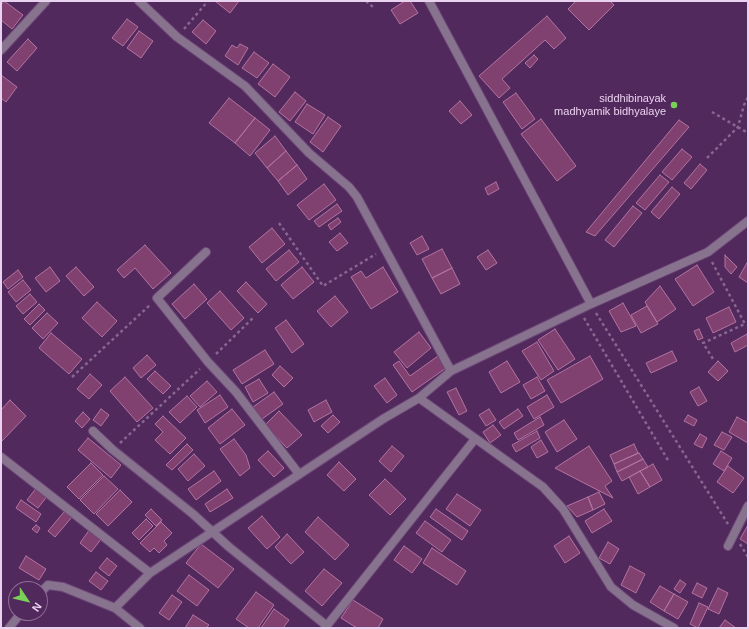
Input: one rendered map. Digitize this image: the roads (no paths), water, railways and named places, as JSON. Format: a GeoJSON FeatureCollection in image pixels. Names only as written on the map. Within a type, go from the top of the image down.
{"type":"FeatureCollection","features":[{"type":"Feature","properties":{"kind":"street"},"geometry":{"type":"LineString","coordinates":[[1,50],[46,1]]}},
{"type":"Feature","properties":{"kind":"street"},"geometry":{"type":"LineString","coordinates":[[139,1],[177,37],[245,86],[309,153],[349,187],[357,197],[451,371]]}},
{"type":"Feature","properties":{"kind":"street"},"geometry":{"type":"LineString","coordinates":[[429,1],[591,304]]}},
{"type":"Feature","properties":{"kind":"street"},"geometry":{"type":"LineString","coordinates":[[115,608],[150,573],[299,474],[419,398],[451,371],[578,309],[708,252],[748,221]]}},
{"type":"Feature","properties":{"kind":"street"},"geometry":{"type":"LineString","coordinates":[[206,252],[157,298],[208,362],[236,392],[299,474]]}},
{"type":"Feature","properties":{"kind":"street"},"geometry":{"type":"LineString","coordinates":[[419,398],[543,487],[563,509],[611,588],[634,605],[674,628]]}},
{"type":"Feature","properties":{"kind":"street"},"geometry":{"type":"LineString","coordinates":[[93,431],[113,450],[183,505],[212,532],[326,627],[475,439]]}},
{"type":"Feature","properties":{"kind":"street"},"geometry":{"type":"LineString","coordinates":[[1,457],[150,573]]}},
{"type":"Feature","properties":{"kind":"street"},"geometry":{"type":"LineString","coordinates":[[728,546],[748,506]]}},
{"type":"Feature","properties":{"kind":"street"},"geometry":{"type":"LineString","coordinates":[[48,586],[63,587],[115,608],[140,628]]}},
{"type":"Feature","properties":{"kind":"place","name":"siddhibinayak madhyamik bidhyalaye"},"geometry":{"type":"Point","coordinates":[674,105]}}]}
